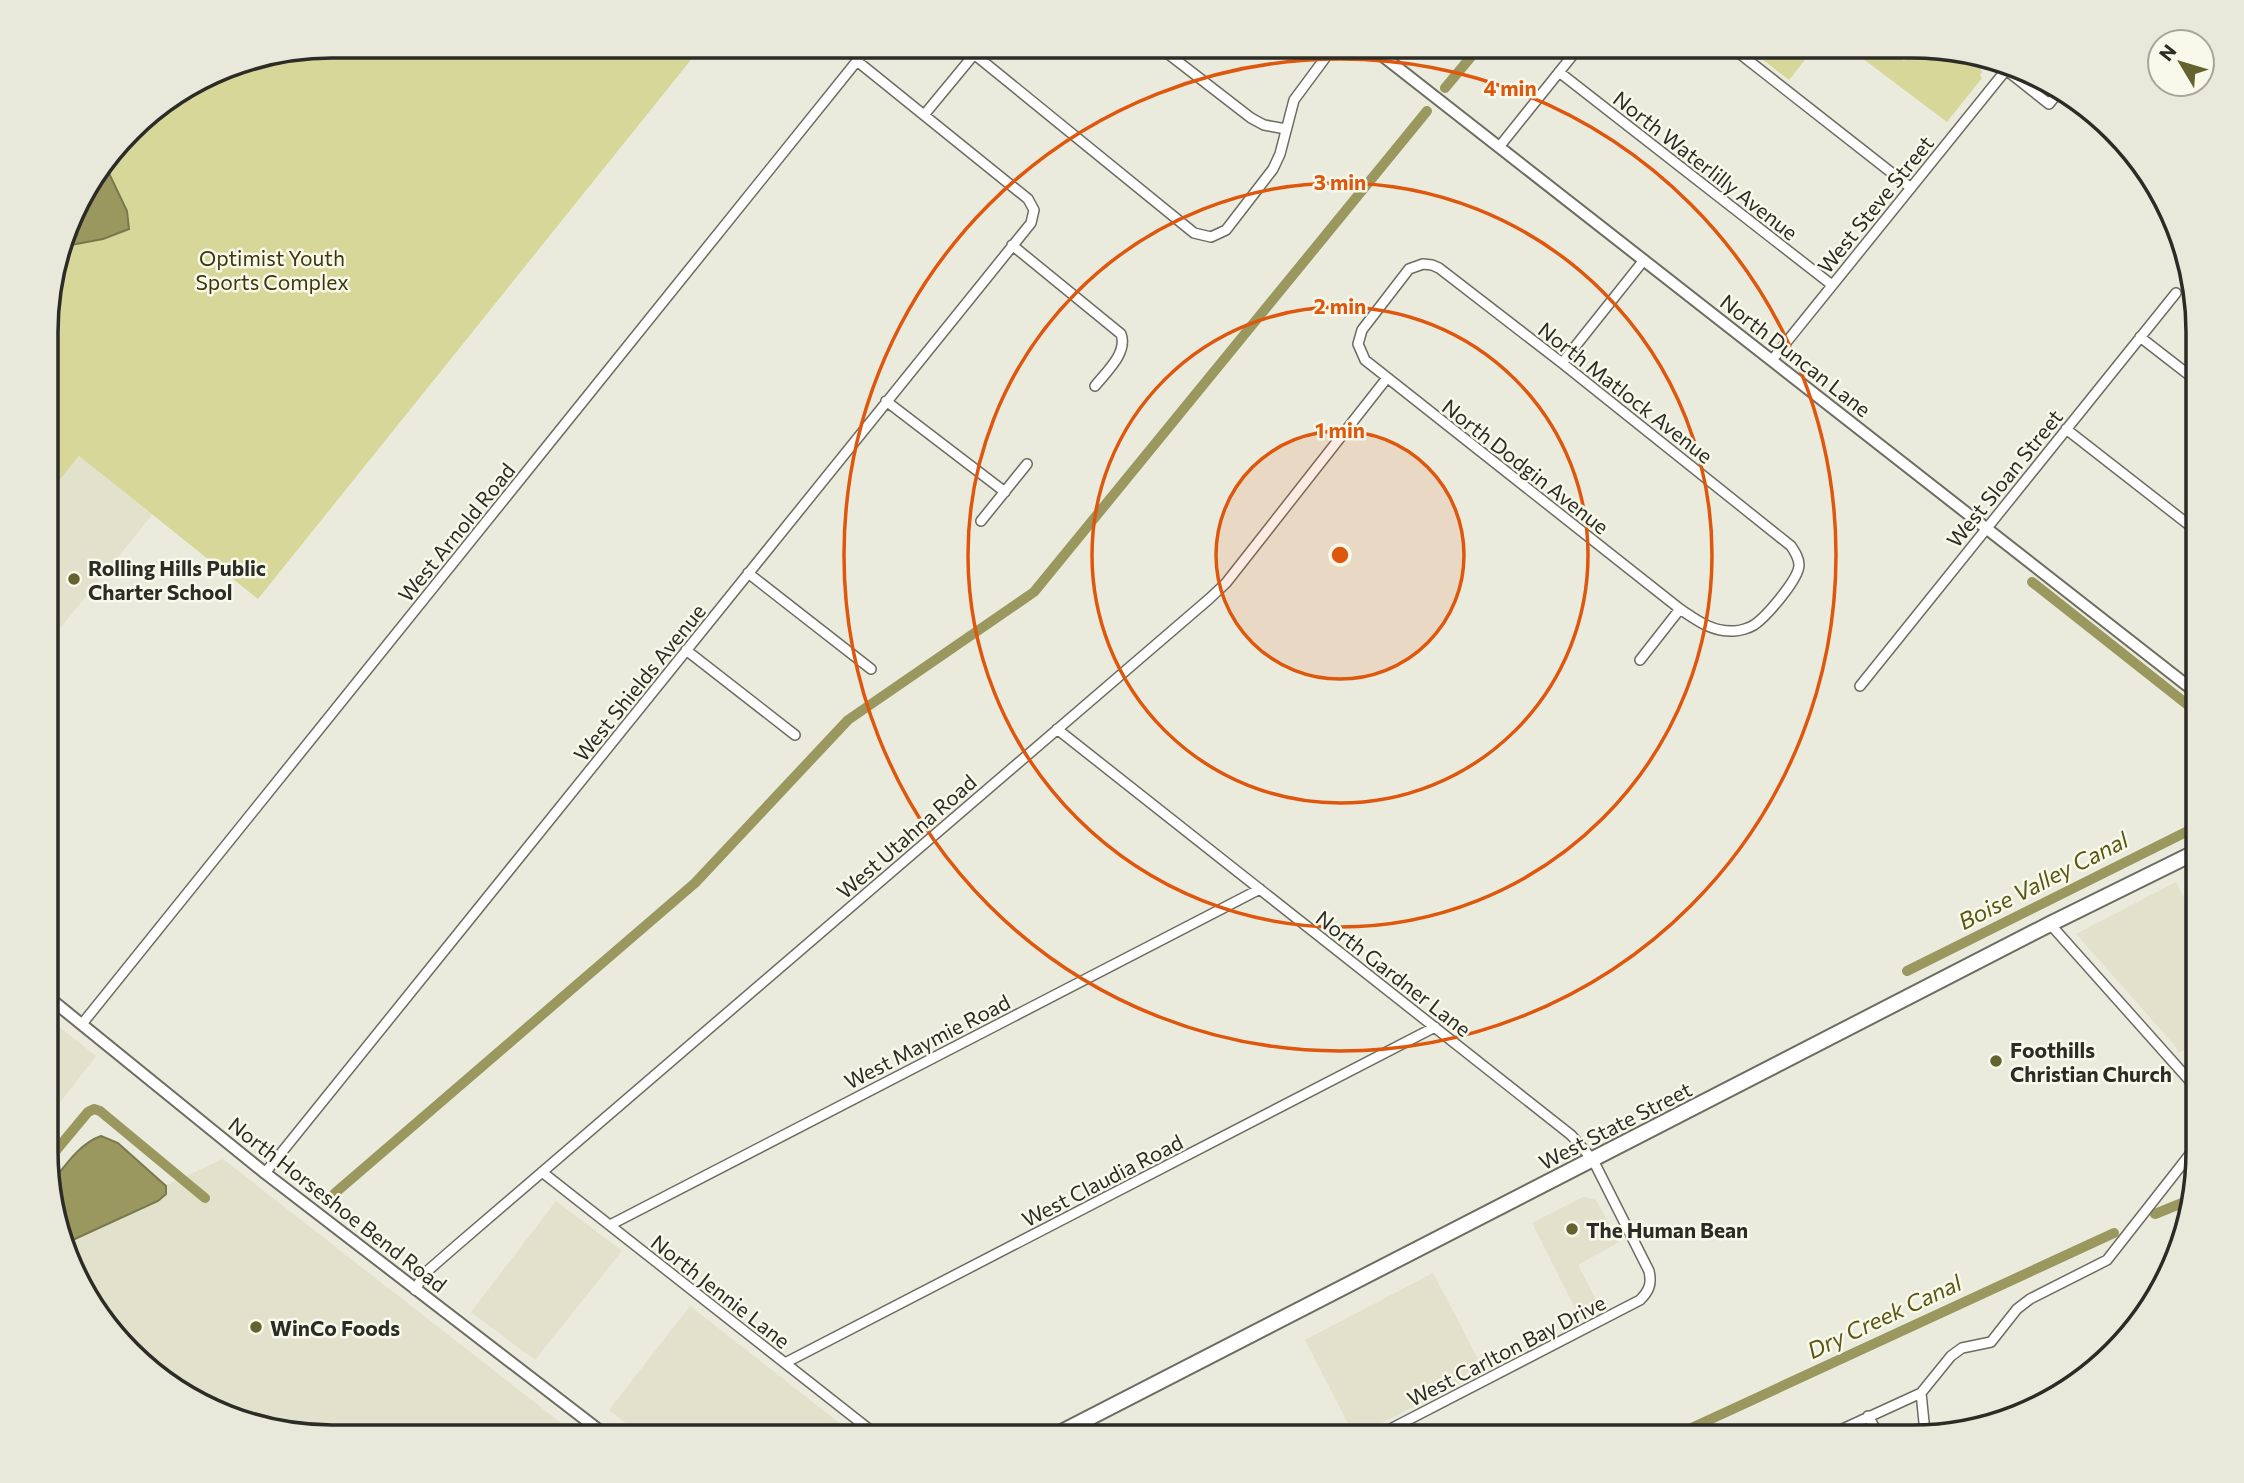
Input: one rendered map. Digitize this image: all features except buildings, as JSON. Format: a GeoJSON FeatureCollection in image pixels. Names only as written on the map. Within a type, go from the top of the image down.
{"type":"FeatureCollection","features":[{"type":"Feature","properties":{"kind":"main road","name":"West State Street"},"geometry":{"type":"LineString","coordinates":[[1075,1425],[2050,924],[2186,857]]}},
{"type":"Feature","properties":{"kind":"street","name":"West Arnold Road"},"geometry":{"type":"LineString","coordinates":[[82,1024],[859,58]]}},
{"type":"Feature","properties":{"kind":"street"},"geometry":{"type":"LineString","coordinates":[[856,61],[925,115],[971,58]]}},
{"type":"Feature","properties":{"kind":"street"},"geometry":{"type":"LineString","coordinates":[[979,58],[1194,233],[1212,237],[1226,230],[1265,181],[1280,154],[1294,100],[1325,58]]}},
{"type":"Feature","properties":{"kind":"street"},"geometry":{"type":"LineString","coordinates":[[1174,58],[1251,118],[1264,125],[1286,129]]}},
{"type":"Feature","properties":{"kind":"street","name":"North Duncan Lane"},"geometry":{"type":"LineString","coordinates":[[1385,58],[2186,685]]}},
{"type":"Feature","properties":{"kind":"street"},"geometry":{"type":"LineString","coordinates":[[1499,147],[1570,58]]}},
{"type":"Feature","properties":{"kind":"street"},"geometry":{"type":"LineString","coordinates":[[1745,58],[1911,188]]}},
{"type":"Feature","properties":{"kind":"street","name":"North Waterlilly Avenue"},"geometry":{"type":"LineString","coordinates":[[1559,72],[1832,285]]}},
{"type":"Feature","properties":{"kind":"street","name":"West Steve Street"},"geometry":{"type":"LineString","coordinates":[[1772,360],[2004,73]]}},
{"type":"Feature","properties":{"kind":"street"},"geometry":{"type":"LineString","coordinates":[[2018,79],[2049,104],[2055,97]]}},
{"type":"Feature","properties":{"kind":"street","name":"West Shields Avenue"},"geometry":{"type":"LineString","coordinates":[[265,1173],[1031,223],[1034,210],[1028,199],[925,115]]}},
{"type":"Feature","properties":{"kind":"street"},"geometry":{"type":"LineString","coordinates":[[1013,246],[1117,330],[1124,341],[1120,353],[1095,386]]}},
{"type":"Feature","properties":{"kind":"street"},"geometry":{"type":"LineString","coordinates":[[1562,363],[1644,260]]}},
{"type":"Feature","properties":{"kind":"street","name":"North Matlock Avenue"},"geometry":{"type":"LineString","coordinates":[[1423,264],[1439,268],[1562,363],[1791,546],[1798,559]]}},
{"type":"Feature","properties":{"kind":"street","name":"North Dodgin Avenue"},"geometry":{"type":"LineString","coordinates":[[1423,264],[1409,269],[1362,330],[1358,344],[1365,360],[1387,378],[1681,609],[1717,631],[1737,632],[1753,626],[1796,577],[1798,559]]}},
{"type":"Feature","properties":{"kind":"street","name":"West Sloan Street"},"geometry":{"type":"LineString","coordinates":[[1860,686],[2176,293]]}},
{"type":"Feature","properties":{"kind":"street"},"geometry":{"type":"LineString","coordinates":[[2140,337],[2186,373]]}},
{"type":"Feature","properties":{"kind":"street","name":"West Utahna Road"},"geometry":{"type":"LineString","coordinates":[[415,1290],[424,1274],[1226,583],[1387,378]]}},
{"type":"Feature","properties":{"kind":"street"},"geometry":{"type":"LineString","coordinates":[[886,401],[1005,492]]}},
{"type":"Feature","properties":{"kind":"street"},"geometry":{"type":"LineString","coordinates":[[2066,429],[2186,523]]}},
{"type":"Feature","properties":{"kind":"street"},"geometry":{"type":"LineString","coordinates":[[981,522],[1027,464]]}},
{"type":"Feature","properties":{"kind":"street"},"geometry":{"type":"LineString","coordinates":[[748,573],[871,669]]}},
{"type":"Feature","properties":{"kind":"street"},"geometry":{"type":"LineString","coordinates":[[1640,660],[1681,609]]}},
{"type":"Feature","properties":{"kind":"street"},"geometry":{"type":"LineString","coordinates":[[686,650],[795,734]]}},
{"type":"Feature","properties":{"kind":"street","name":"North Gardner Lane"},"geometry":{"type":"LineString","coordinates":[[1057,729],[1571,1135],[1593,1160],[1649,1271],[1649,1289]]}},
{"type":"Feature","properties":{"kind":"street","name":"West Maymie Road"},"geometry":{"type":"LineString","coordinates":[[610,1225],[1260,889]]}},
{"type":"Feature","properties":{"kind":"street"},"geometry":{"type":"LineString","coordinates":[[2050,924],[2186,1076]]}},
{"type":"Feature","properties":{"kind":"street","name":"North Horseshoe Bend Road"},"geometry":{"type":"LineString","coordinates":[[58,1004],[265,1173],[592,1425]]}},
{"type":"Feature","properties":{"kind":"street","name":"West Claudia Road"},"geometry":{"type":"LineString","coordinates":[[785,1363],[1435,1027]]}},
{"type":"Feature","properties":{"kind":"street"},"geometry":{"type":"LineString","coordinates":[[1850,1425],[1921,1393],[1951,1356],[1962,1348],[1991,1342],[2017,1309],[2030,1299],[2107,1260],[2186,1159]]}},
{"type":"Feature","properties":{"kind":"street","name":"North Jennie Lane"},"geometry":{"type":"LineString","coordinates":[[542,1172],[864,1425]]}},
{"type":"Feature","properties":{"kind":"street","name":"West Carlton Bay Drive"},"geometry":{"type":"LineString","coordinates":[[1398,1425],[1640,1300],[1649,1289]]}},
{"type":"Feature","properties":{"kind":"street"},"geometry":{"type":"LineString","coordinates":[[1921,1393],[1924,1425]]}},
{"type":"Feature","properties":{"kind":"street"},"geometry":{"type":"LineString","coordinates":[[1868,1416],[1874,1425]]}},
{"type":"Feature","properties":{"kind":"shaded area"},"geometry":{"type":"Polygon","coordinates":[[[109,172],[127,211],[129,229],[103,239],[71,245],[94,194],[109,172]]]}},
{"type":"Feature","properties":{"kind":"shaded area","name":"Rolling Hills Public Charter School"},"geometry":{"type":"Polygon","coordinates":[[[79,456],[152,515],[58,631],[58,482],[79,456]]]}},
{"type":"Feature","properties":{"kind":"shaded area"},"geometry":{"type":"Polygon","coordinates":[[[2176,882],[2186,902],[2186,1050],[2178,1053],[2176,1047],[2076,934],[2176,882]]]}},
{"type":"Feature","properties":{"kind":"shaded area"},"geometry":{"type":"Polygon","coordinates":[[[58,1026],[96,1056],[58,1105],[58,1026]]]}},
{"type":"Feature","properties":{"kind":"shaded area"},"geometry":{"type":"Polygon","coordinates":[[[101,1136],[118,1143],[166,1186],[166,1194],[158,1201],[72,1240],[58,1174],[78,1151],[101,1136]]]}},
{"type":"Feature","properties":{"kind":"shaded area"},"geometry":{"type":"Polygon","coordinates":[[[223,1159],[564,1425],[313,1425],[243,1411],[194,1389],[165,1369],[138,1345],[114,1318],[94,1288],[69,1230],[223,1159]]]}},
{"type":"Feature","properties":{"kind":"shaded area"},"geometry":{"type":"Polygon","coordinates":[[[1583,1197],[1596,1200],[1619,1242],[1578,1265],[1601,1309],[1581,1320],[1532,1223],[1583,1197]]]}},
{"type":"Feature","properties":{"kind":"shaded area"},"geometry":{"type":"Polygon","coordinates":[[[556,1201],[622,1251],[535,1360],[471,1312],[556,1201]]]}},
{"type":"Feature","properties":{"kind":"shaded area"},"geometry":{"type":"Polygon","coordinates":[[[1433,1273],[1484,1370],[1378,1425],[1349,1425],[1305,1340],[1433,1273]]]}},
{"type":"Feature","properties":{"kind":"shaded area"},"geometry":{"type":"Polygon","coordinates":[[[690,1306],[842,1425],[628,1425],[609,1410],[690,1306]]]}},
{"type":"Feature","properties":{"kind":"green space","name":"Optimist Youth Sports Complex"},"geometry":{"type":"Polygon","coordinates":[[[313,58],[692,58],[258,599],[79,456],[58,482],[58,313],[72,243],[94,194],[114,165],[151,126],[194,94],[243,72],[313,58]]]}},
{"type":"Feature","properties":{"kind":"green space"},"geometry":{"type":"Polygon","coordinates":[[[1761,58],[1806,58],[1789,80],[1761,58]]]}},
{"type":"Feature","properties":{"kind":"green space"},"geometry":{"type":"Polygon","coordinates":[[[1862,58],[1900,58],[1904,61],[1907,58],[1931,58],[1978,66],[1982,78],[1947,122],[1862,58]]]}},
{"type":"Feature","properties":{"kind":"waterway"},"geometry":{"type":"LineString","coordinates":[[1445,88],[1470,58]]}},
{"type":"Feature","properties":{"kind":"waterway"},"geometry":{"type":"LineString","coordinates":[[328,1202],[335,1193],[695,883],[848,720],[1034,592],[1427,111]]}},
{"type":"Feature","properties":{"kind":"waterway"},"geometry":{"type":"LineString","coordinates":[[2032,582],[2186,704]]}},
{"type":"Feature","properties":{"kind":"waterway","name":"Boise Valley Canal"},"geometry":{"type":"LineString","coordinates":[[1907,971],[2186,832]]}},
{"type":"Feature","properties":{"kind":"waterway"},"geometry":{"type":"LineString","coordinates":[[58,1148],[88,1112],[94,1109],[100,1111],[205,1198]]}},
{"type":"Feature","properties":{"kind":"waterway","name":"Dry Creek Canal"},"geometry":{"type":"LineString","coordinates":[[2155,1214],[2181,1203]]}},
{"type":"Feature","properties":{"kind":"waterway","name":"Dry Creek Canal"},"geometry":{"type":"LineString","coordinates":[[1698,1425],[2114,1233]]}},
{"type":"Feature","properties":{"kind":"place","name":"Rolling Hills Public Charter School"},"geometry":{"type":"Point","coordinates":[74,579]}},
{"type":"Feature","properties":{"kind":"place","name":"Foothills Christian Church"},"geometry":{"type":"Point","coordinates":[1996,1061]}},
{"type":"Feature","properties":{"kind":"place","name":"The Human Bean"},"geometry":{"type":"Point","coordinates":[1572,1229]}},
{"type":"Feature","properties":{"kind":"place","name":"WinCo Foods"},"geometry":{"type":"Point","coordinates":[256,1327]}}]}
